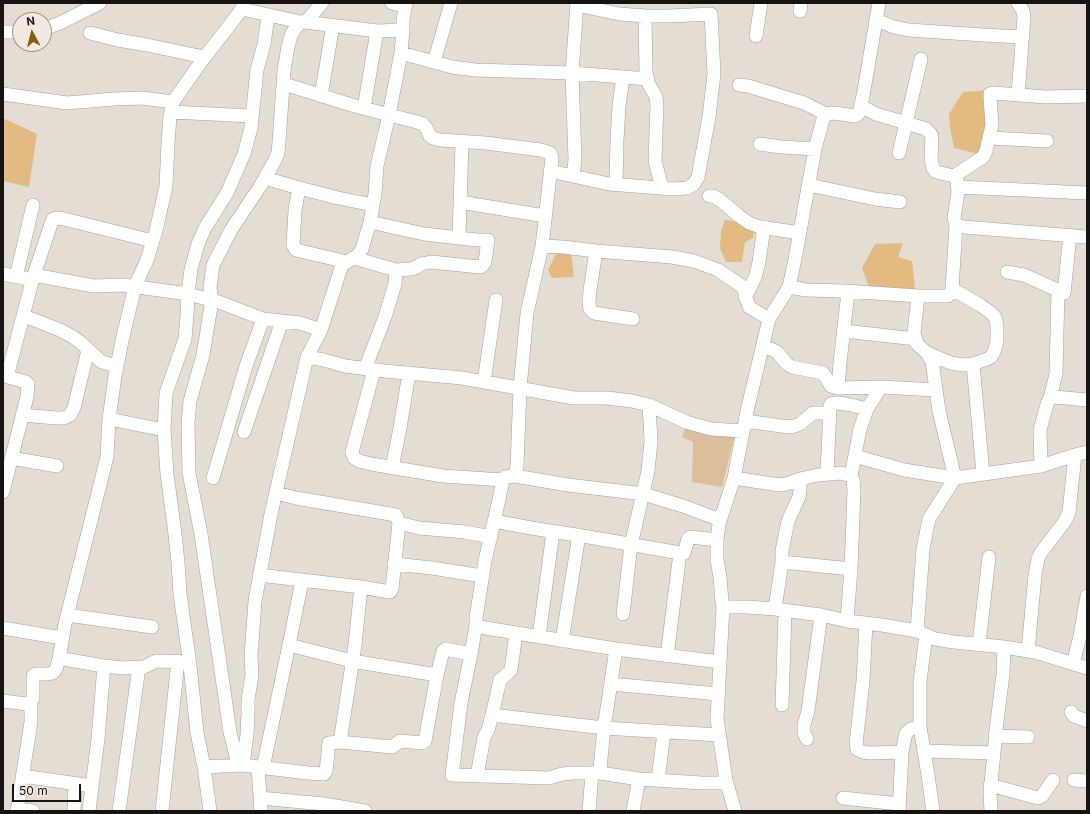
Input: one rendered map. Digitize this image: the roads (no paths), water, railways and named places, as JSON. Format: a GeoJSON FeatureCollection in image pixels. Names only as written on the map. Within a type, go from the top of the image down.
{"type":"FeatureCollection","features":[{"type":"Feature","properties":{"kind":"street"},"geometry":{"type":"LineString","coordinates":[[52,26],[60,24],[100,3]]}},
{"type":"Feature","properties":{"kind":"street"},"geometry":{"type":"LineString","coordinates":[[210,811],[210,767],[196,733],[184,662],[178,562],[167,474],[164,430],[166,393],[185,339],[188,315],[200,297],[210,288],[213,265],[231,230],[265,178],[278,153],[288,46],[292,33],[300,22],[311,16],[322,3]]}},
{"type":"Feature","properties":{"kind":"street"},"geometry":{"type":"LineString","coordinates":[[239,765],[247,735],[248,700],[252,675],[251,656],[254,601],[271,514],[307,357],[321,330],[342,265],[358,255],[362,249],[370,222],[375,194],[376,166],[389,115],[401,53],[405,4],[392,3]]}},
{"type":"Feature","properties":{"kind":"street"},"geometry":{"type":"LineString","coordinates":[[434,62],[452,3]]}},
{"type":"Feature","properties":{"kind":"street"},"geometry":{"type":"LineString","coordinates":[[756,36],[761,3]]}},
{"type":"Feature","properties":{"kind":"street"},"geometry":{"type":"LineString","coordinates":[[739,85],[748,86],[804,103],[826,114],[835,113],[850,116],[857,115],[861,106],[879,3]]}},
{"type":"Feature","properties":{"kind":"street"},"geometry":{"type":"LineString","coordinates":[[1018,3],[1024,11],[1018,95]]}},
{"type":"Feature","properties":{"kind":"street"},"geometry":{"type":"LineString","coordinates":[[550,171],[572,176],[616,184],[673,189],[687,188],[694,184],[698,177],[709,117],[714,74],[711,14],[645,16],[619,14],[577,4],[572,73],[575,160],[572,176]]}},
{"type":"Feature","properties":{"kind":"street"},"geometry":{"type":"LineString","coordinates":[[33,811],[17,810],[31,722],[33,676],[36,674],[49,674],[54,672],[59,659],[67,615],[106,457],[109,419],[117,366],[135,286],[147,260],[153,241],[166,186],[168,143],[172,107],[204,57],[242,6],[271,16],[300,22],[377,31],[403,30]]}},
{"type":"Feature","properties":{"kind":"street"},"geometry":{"type":"LineString","coordinates":[[239,765],[230,732],[201,534],[189,473],[188,422],[190,402],[204,354],[200,297],[191,269],[198,244],[205,228],[227,193],[244,154],[251,128],[257,70],[271,16]]}},
{"type":"Feature","properties":{"kind":"street"},"geometry":{"type":"LineString","coordinates":[[645,16],[646,72],[648,83],[656,97],[655,161],[662,188]]}},
{"type":"Feature","properties":{"kind":"street"},"geometry":{"type":"LineString","coordinates":[[876,20],[909,30],[1023,37]]}},
{"type":"Feature","properties":{"kind":"street"},"geometry":{"type":"LineString","coordinates":[[321,96],[333,26]]}},
{"type":"Feature","properties":{"kind":"street"},"geometry":{"type":"LineString","coordinates":[[364,108],[377,31]]}},
{"type":"Feature","properties":{"kind":"street"},"geometry":{"type":"LineString","coordinates":[[90,33],[204,57]]}},
{"type":"Feature","properties":{"kind":"street"},"geometry":{"type":"LineString","coordinates":[[401,53],[452,67],[475,70],[572,73],[648,79]]}},
{"type":"Feature","properties":{"kind":"street"},"geometry":{"type":"LineString","coordinates":[[899,153],[921,59]]}},
{"type":"Feature","properties":{"kind":"street"},"geometry":{"type":"LineString","coordinates":[[616,184],[619,106],[623,77]]}},
{"type":"Feature","properties":{"kind":"street"},"geometry":{"type":"LineString","coordinates":[[284,84],[321,96],[423,124],[433,138],[440,140],[486,143],[546,151],[550,153],[552,158],[542,246],[526,313],[520,388],[517,466],[509,478],[494,521],[482,576],[476,624],[461,703],[452,775],[549,778],[562,774],[596,773],[639,779],[727,783]]}},
{"type":"Feature","properties":{"kind":"street"},"geometry":{"type":"LineString","coordinates":[[3,94],[67,103],[142,98],[172,107],[252,116]]}},
{"type":"Feature","properties":{"kind":"street"},"geometry":{"type":"LineString","coordinates":[[956,182],[983,157],[986,151],[992,125],[990,94],[1046,97],[1087,96]]}},
{"type":"Feature","properties":{"kind":"street"},"geometry":{"type":"LineString","coordinates":[[861,106],[876,114],[926,129],[932,136],[932,168],[936,172],[956,182],[1087,193]]}},
{"type":"Feature","properties":{"kind":"street"},"geometry":{"type":"LineString","coordinates":[[735,811],[727,783],[717,719],[723,606],[717,560],[719,524],[734,478],[744,426],[769,319],[789,288],[815,149],[823,119],[826,114]]}},
{"type":"Feature","properties":{"kind":"street"},"geometry":{"type":"LineString","coordinates":[[990,138],[1048,141]]}},
{"type":"Feature","properties":{"kind":"street"},"geometry":{"type":"LineString","coordinates":[[459,238],[462,142]]}},
{"type":"Feature","properties":{"kind":"street"},"geometry":{"type":"LineString","coordinates":[[760,144],[815,149]]}},
{"type":"Feature","properties":{"kind":"street"},"geometry":{"type":"LineString","coordinates":[[265,178],[299,188],[373,205]]}},
{"type":"Feature","properties":{"kind":"street"},"geometry":{"type":"LineString","coordinates":[[789,288],[918,296],[950,295],[952,289],[956,225],[954,218],[958,192],[956,182]]}},
{"type":"Feature","properties":{"kind":"street"},"geometry":{"type":"LineString","coordinates":[[809,185],[875,199],[900,202]]}},
{"type":"Feature","properties":{"kind":"street"},"geometry":{"type":"LineString","coordinates":[[299,188],[295,210],[293,245],[296,250],[300,252],[351,260],[396,270],[410,270],[417,268],[421,264],[431,262],[480,266],[485,262],[488,240],[424,234],[370,222]]}},
{"type":"Feature","properties":{"kind":"street"},"geometry":{"type":"LineString","coordinates":[[709,196],[713,196],[720,200],[738,216],[749,223],[800,233]]}},
{"type":"Feature","properties":{"kind":"street"},"geometry":{"type":"LineString","coordinates":[[460,202],[545,216]]}},
{"type":"Feature","properties":{"kind":"street"},"geometry":{"type":"LineString","coordinates":[[16,277],[33,204]]}},
{"type":"Feature","properties":{"kind":"street"},"geometry":{"type":"LineString","coordinates":[[3,492],[9,451],[22,415],[28,384],[6,376],[24,316],[33,278],[50,224],[53,219],[57,218],[153,241]]}},
{"type":"Feature","properties":{"kind":"street"},"geometry":{"type":"LineString","coordinates":[[956,225],[964,227],[1087,237]]}},
{"type":"Feature","properties":{"kind":"street"},"geometry":{"type":"LineString","coordinates":[[745,297],[755,278],[764,227]]}},
{"type":"Feature","properties":{"kind":"street"},"geometry":{"type":"LineString","coordinates":[[1007,272],[1024,275],[1064,293],[1070,235]]}},
{"type":"Feature","properties":{"kind":"street"},"geometry":{"type":"LineString","coordinates":[[542,246],[672,257],[694,261],[718,270],[734,280],[743,287],[749,307],[769,319]]}},
{"type":"Feature","properties":{"kind":"street"},"geometry":{"type":"LineString","coordinates":[[596,251],[590,290],[590,309],[594,313],[634,319]]}},
{"type":"Feature","properties":{"kind":"street"},"geometry":{"type":"LineString","coordinates":[[396,270],[395,284],[369,369],[352,452],[354,458],[359,462],[443,476],[509,478],[644,494],[686,507],[720,520]]}},
{"type":"Feature","properties":{"kind":"street"},"geometry":{"type":"LineString","coordinates":[[3,274],[29,279],[39,276],[94,286],[135,286],[200,297],[263,319],[300,323],[321,330]]}},
{"type":"Feature","properties":{"kind":"street"},"geometry":{"type":"LineString","coordinates":[[927,353],[951,363],[963,365],[973,364],[992,357],[994,352],[997,326],[995,318],[990,312],[980,305],[952,289]]}},
{"type":"Feature","properties":{"kind":"street"},"geometry":{"type":"LineString","coordinates":[[1041,466],[1040,430],[1056,374],[1058,290]]}},
{"type":"Feature","properties":{"kind":"street"},"geometry":{"type":"LineString","coordinates":[[838,388],[848,292]]}},
{"type":"Feature","properties":{"kind":"street"},"geometry":{"type":"LineString","coordinates":[[918,296],[914,333],[918,344],[927,353],[932,361],[939,411],[955,478],[929,519],[923,549],[920,727],[932,811]]}},
{"type":"Feature","properties":{"kind":"street"},"geometry":{"type":"LineString","coordinates":[[484,382],[496,300]]}},
{"type":"Feature","properties":{"kind":"street"},"geometry":{"type":"LineString","coordinates":[[24,316],[60,330],[80,342],[102,362],[117,366]]}},
{"type":"Feature","properties":{"kind":"street"},"geometry":{"type":"LineString","coordinates":[[213,478],[246,366],[263,319]]}},
{"type":"Feature","properties":{"kind":"street"},"geometry":{"type":"LineString","coordinates":[[244,432],[282,321]]}},
{"type":"Feature","properties":{"kind":"street"},"geometry":{"type":"LineString","coordinates":[[844,331],[916,339]]}},
{"type":"Feature","properties":{"kind":"street"},"geometry":{"type":"LineString","coordinates":[[762,347],[777,352],[787,364],[792,367],[823,373],[831,386],[838,388],[936,390]]}},
{"type":"Feature","properties":{"kind":"street"},"geometry":{"type":"LineString","coordinates":[[22,415],[64,418],[70,415],[74,408],[88,350]]}},
{"type":"Feature","properties":{"kind":"street"},"geometry":{"type":"LineString","coordinates":[[307,357],[345,366],[384,372],[462,378],[574,398],[607,398],[632,401],[649,405],[686,422],[711,430],[744,426],[789,427],[800,424],[813,413],[830,413]]}},
{"type":"Feature","properties":{"kind":"street"},"geometry":{"type":"LineString","coordinates":[[973,364],[983,474]]}},
{"type":"Feature","properties":{"kind":"street"},"geometry":{"type":"LineString","coordinates":[[392,468],[409,373]]}},
{"type":"Feature","properties":{"kind":"street"},"geometry":{"type":"LineString","coordinates":[[847,621],[851,569],[854,490],[851,476],[860,429],[867,409],[880,388]]}},
{"type":"Feature","properties":{"kind":"street"},"geometry":{"type":"LineString","coordinates":[[1050,398],[1055,397],[1087,400]]}},
{"type":"Feature","properties":{"kind":"street"},"geometry":{"type":"LineString","coordinates":[[827,474],[830,406],[834,404],[851,405],[867,409]]}},
{"type":"Feature","properties":{"kind":"street"},"geometry":{"type":"LineString","coordinates":[[622,614],[632,545],[648,472],[651,441],[649,405]]}},
{"type":"Feature","properties":{"kind":"street"},"geometry":{"type":"LineString","coordinates":[[109,419],[164,430]]}},
{"type":"Feature","properties":{"kind":"street"},"geometry":{"type":"LineString","coordinates":[[9,451],[57,466]]}},
{"type":"Feature","properties":{"kind":"street"},"geometry":{"type":"LineString","coordinates":[[855,456],[904,470],[955,478],[1041,466],[1081,454],[1069,512],[1065,521],[1040,554],[1038,559],[1034,575],[1028,651]]}},
{"type":"Feature","properties":{"kind":"street"},"geometry":{"type":"LineString","coordinates":[[734,478],[779,485],[818,475],[841,473],[851,476]]}},
{"type":"Feature","properties":{"kind":"street"},"geometry":{"type":"LineString","coordinates":[[782,705],[780,610],[782,552],[788,522],[799,498],[800,479]]}},
{"type":"Feature","properties":{"kind":"street"},"geometry":{"type":"LineString","coordinates":[[259,575],[361,587],[390,592],[392,589],[398,523],[396,516],[276,493]]}},
{"type":"Feature","properties":{"kind":"street"},"geometry":{"type":"LineString","coordinates":[[494,521],[680,553],[684,553],[688,539],[691,536],[717,540]]}},
{"type":"Feature","properties":{"kind":"street"},"geometry":{"type":"LineString","coordinates":[[398,523],[419,528],[465,532],[491,537]]}},
{"type":"Feature","properties":{"kind":"street"},"geometry":{"type":"LineString","coordinates":[[539,636],[553,532]]}},
{"type":"Feature","properties":{"kind":"street"},"geometry":{"type":"LineString","coordinates":[[562,641],[579,535]]}},
{"type":"Feature","properties":{"kind":"street"},"geometry":{"type":"LineString","coordinates":[[667,656],[680,553]]}},
{"type":"Feature","properties":{"kind":"street"},"geometry":{"type":"LineString","coordinates":[[979,644],[989,557]]}},
{"type":"Feature","properties":{"kind":"street"},"geometry":{"type":"LineString","coordinates":[[782,562],[851,569]]}},
{"type":"Feature","properties":{"kind":"street"},"geometry":{"type":"LineString","coordinates":[[394,564],[482,576]]}},
{"type":"Feature","properties":{"kind":"street"},"geometry":{"type":"LineString","coordinates":[[261,811],[260,768],[289,645],[302,581]]}},
{"type":"Feature","properties":{"kind":"street"},"geometry":{"type":"LineString","coordinates":[[340,742],[355,645],[361,587]]}},
{"type":"Feature","properties":{"kind":"street"},"geometry":{"type":"LineString","coordinates":[[1073,664],[1080,636],[1087,596]]}},
{"type":"Feature","properties":{"kind":"street"},"geometry":{"type":"LineString","coordinates":[[723,606],[780,610],[882,625],[922,633],[935,639],[1028,651],[1087,668]]}},
{"type":"Feature","properties":{"kind":"street"},"geometry":{"type":"LineString","coordinates":[[67,615],[152,627]]}},
{"type":"Feature","properties":{"kind":"street"},"geometry":{"type":"LineString","coordinates":[[807,739],[804,733],[804,726],[808,711],[821,615]]}},
{"type":"Feature","properties":{"kind":"street"},"geometry":{"type":"LineString","coordinates":[[866,623],[863,681],[856,744],[857,749],[862,752],[870,753],[902,752]]}},
{"type":"Feature","properties":{"kind":"street"},"geometry":{"type":"LineString","coordinates":[[476,624],[479,627],[562,641],[720,662]]}},
{"type":"Feature","properties":{"kind":"street"},"geometry":{"type":"LineString","coordinates":[[3,628],[62,638]]}},
{"type":"Feature","properties":{"kind":"street"},"geometry":{"type":"LineString","coordinates":[[477,776],[484,737],[488,730],[500,680],[511,670],[516,633]]}},
{"type":"Feature","properties":{"kind":"street"},"geometry":{"type":"LineString","coordinates":[[289,645],[352,661],[437,674]]}},
{"type":"Feature","properties":{"kind":"street"},"geometry":{"type":"LineString","coordinates":[[991,811],[990,785],[1003,674],[1004,647]]}},
{"type":"Feature","properties":{"kind":"street"},"geometry":{"type":"LineString","coordinates":[[210,767],[239,765],[324,774],[326,772],[329,742],[392,747],[400,741],[422,744],[425,741],[437,674],[444,649],[471,654]]}},
{"type":"Feature","properties":{"kind":"street"},"geometry":{"type":"LineString","coordinates":[[589,811],[596,773],[600,769],[604,728],[616,649]]}},
{"type":"Feature","properties":{"kind":"street"},"geometry":{"type":"LineString","coordinates":[[59,659],[123,668],[144,667],[156,661],[184,662]]}},
{"type":"Feature","properties":{"kind":"street"},"geometry":{"type":"LineString","coordinates":[[158,811],[163,811],[184,662]]}},
{"type":"Feature","properties":{"kind":"street"},"geometry":{"type":"LineString","coordinates":[[89,811],[98,739],[104,666]]}},
{"type":"Feature","properties":{"kind":"street"},"geometry":{"type":"LineString","coordinates":[[119,811],[139,667]]}},
{"type":"Feature","properties":{"kind":"street"},"geometry":{"type":"LineString","coordinates":[[611,684],[718,694]]}},
{"type":"Feature","properties":{"kind":"street"},"geometry":{"type":"LineString","coordinates":[[3,701],[26,704],[31,702]]}},
{"type":"Feature","properties":{"kind":"street"},"geometry":{"type":"LineString","coordinates":[[1071,712],[1074,716],[1087,721]]}},
{"type":"Feature","properties":{"kind":"street"},"geometry":{"type":"LineString","coordinates":[[492,715],[604,728],[719,735]]}},
{"type":"Feature","properties":{"kind":"street"},"geometry":{"type":"LineString","coordinates":[[843,798],[899,807],[902,752],[906,733],[911,729],[920,727]]}},
{"type":"Feature","properties":{"kind":"street"},"geometry":{"type":"LineString","coordinates":[[658,780],[664,732]]}},
{"type":"Feature","properties":{"kind":"street"},"geometry":{"type":"LineString","coordinates":[[995,736],[1028,737]]}},
{"type":"Feature","properties":{"kind":"street"},"geometry":{"type":"LineString","coordinates":[[924,751],[994,753]]}},
{"type":"Feature","properties":{"kind":"street"},"geometry":{"type":"LineString","coordinates":[[22,776],[92,786]]}},
{"type":"Feature","properties":{"kind":"street"},"geometry":{"type":"LineString","coordinates":[[633,811],[639,779]]}},
{"type":"Feature","properties":{"kind":"street"},"geometry":{"type":"LineString","coordinates":[[990,785],[1038,798],[1042,796],[1053,780]]}},
{"type":"Feature","properties":{"kind":"street"},"geometry":{"type":"LineString","coordinates":[[74,811],[75,784]]}},
{"type":"Feature","properties":{"kind":"street"},"geometry":{"type":"LineString","coordinates":[[260,798],[324,808],[365,811]]}}]}
